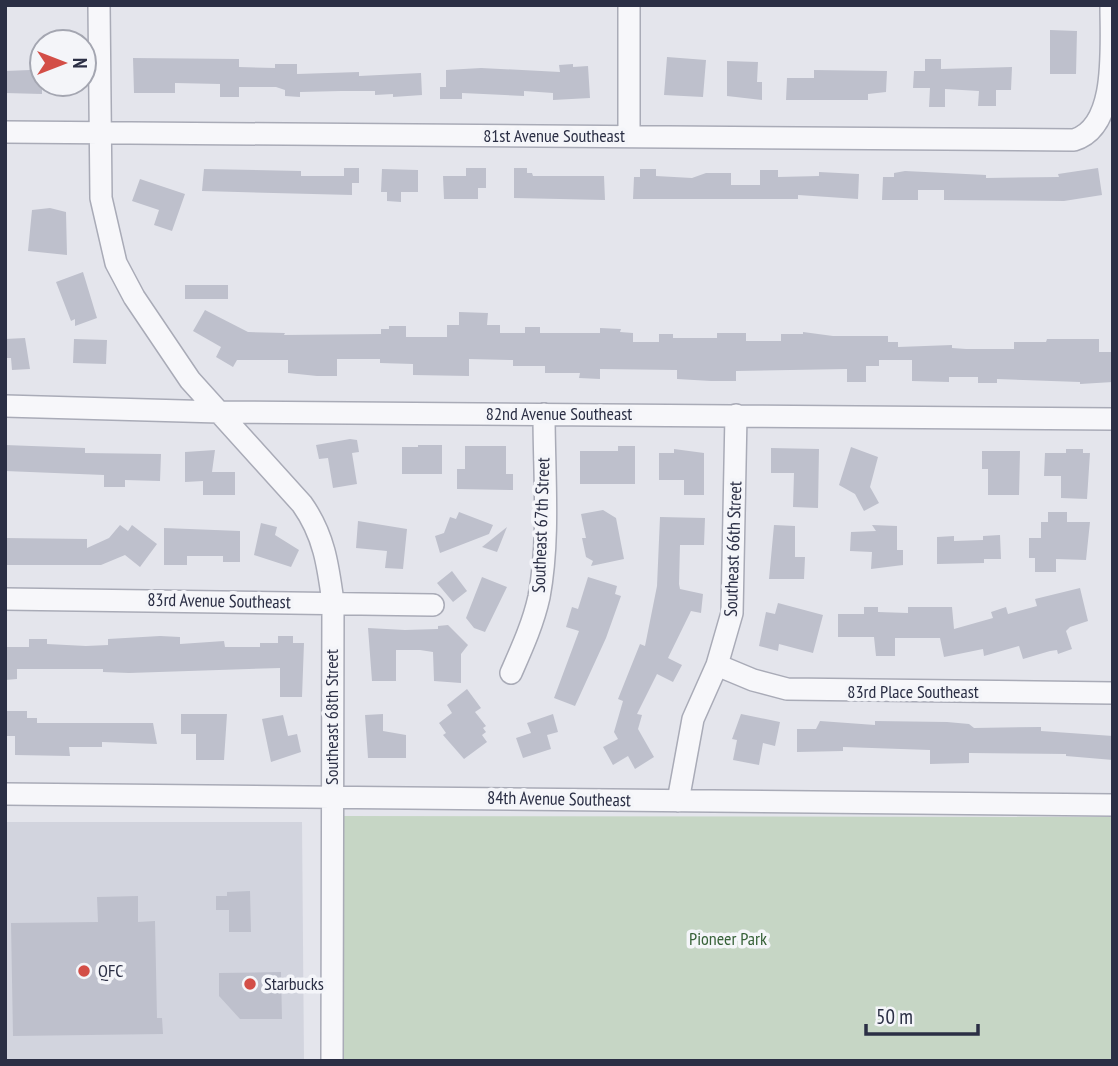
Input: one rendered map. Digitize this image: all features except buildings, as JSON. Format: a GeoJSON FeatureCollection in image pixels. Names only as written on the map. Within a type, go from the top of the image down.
{"type":"FeatureCollection","features":[{"type":"Feature","properties":{"kind":"street","name":"Southeast 68th Street"},"geometry":{"type":"LineString","coordinates":[[99,5],[101,198],[116,262],[151,325],[190,380],[286,484],[313,520],[328,559],[333,602],[332,1061]]}},
{"type":"Feature","properties":{"kind":"street"},"geometry":{"type":"LineString","coordinates":[[629,5],[629,136]]}},
{"type":"Feature","properties":{"kind":"street","name":"81st Avenue Southeast"},"geometry":{"type":"LineString","coordinates":[[5,132],[1074,140],[1085,138],[1098,127],[1108,108],[1111,5]]}},
{"type":"Feature","properties":{"kind":"street","name":"82nd Avenue Southeast"},"geometry":{"type":"LineString","coordinates":[[5,406],[219,412],[1113,419]]}},
{"type":"Feature","properties":{"kind":"street","name":"Southeast 67th Street"},"geometry":{"type":"LineString","coordinates":[[511,673],[530,629],[539,597],[543,561],[544,414]]}},
{"type":"Feature","properties":{"kind":"street","name":"Southeast 66th Street"},"geometry":{"type":"LineString","coordinates":[[678,801],[693,719],[729,631],[735,591],[736,415]]}},
{"type":"Feature","properties":{"kind":"street","name":"83rd Avenue Southeast"},"geometry":{"type":"LineString","coordinates":[[5,599],[433,605]]}},
{"type":"Feature","properties":{"kind":"street","name":"83rd Place Southeast"},"geometry":{"type":"LineString","coordinates":[[717,665],[753,680],[787,689],[1113,693]]}},
{"type":"Feature","properties":{"kind":"street","name":"84th Avenue Southeast"},"geometry":{"type":"LineString","coordinates":[[5,794],[331,795],[1113,805]]}},
{"type":"Feature","properties":{"kind":"shaded area"},"geometry":{"type":"Polygon","coordinates":[[[5,822],[302,822],[304,1061],[5,1061],[5,822]]]}},
{"type":"Feature","properties":{"kind":"green space","name":"Pioneer Park"},"geometry":{"type":"Polygon","coordinates":[[[342,816],[1113,817],[1113,1061],[343,1061],[342,816]]]}},
{"type":"Feature","properties":{"kind":"place","name":"QFC"},"geometry":{"type":"Point","coordinates":[84,971]}},
{"type":"Feature","properties":{"kind":"place","name":"Starbucks"},"geometry":{"type":"Point","coordinates":[250,984]}}]}
